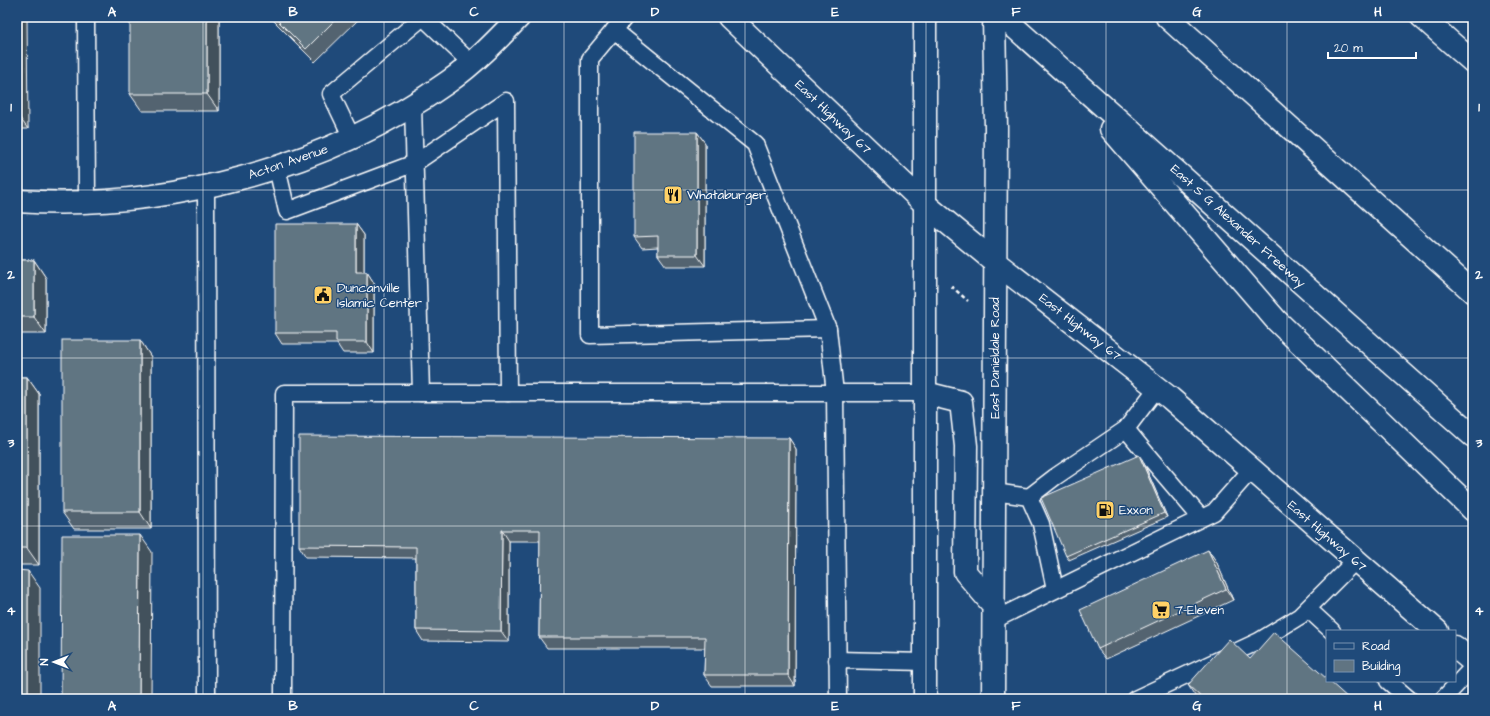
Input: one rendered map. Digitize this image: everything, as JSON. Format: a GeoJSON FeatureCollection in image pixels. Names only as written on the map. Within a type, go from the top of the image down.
{"type":"FeatureCollection","features":[{"type":"Feature","properties":{"kind":"main road","name":"Acton Avenue"},"geometry":{"type":"LineString","coordinates":[[17,201],[47,203],[87,201],[168,193],[206,186],[277,168],[352,138],[413,105],[449,82],[496,41],[519,17]]}},
{"type":"Feature","properties":{"kind":"main road","name":"East Highway 67"},"geometry":{"type":"LineString","coordinates":[[729,17],[926,205],[995,262],[1157,388],[1436,630]]}},
{"type":"Feature","properties":{"kind":"main road"},"geometry":{"type":"LineString","coordinates":[[925,17],[925,699]]}},
{"type":"Feature","properties":{"kind":"main road","name":"East Danieldale Road"},"geometry":{"type":"LineString","coordinates":[[993,699],[996,128],[994,17]]}},
{"type":"Feature","properties":{"kind":"main road","name":"East S G Alexander Freeway"},"geometry":{"type":"LineString","coordinates":[[1003,17],[1473,436]]}},
{"type":"Feature","properties":{"kind":"main road"},"geometry":{"type":"LineString","coordinates":[[1167,17],[1473,292]]}},
{"type":"Feature","properties":{"kind":"main road"},"geometry":{"type":"LineString","coordinates":[[1422,17],[1473,62]]}},
{"type":"Feature","properties":{"kind":"main road"},"geometry":{"type":"LineString","coordinates":[[1053,61],[1276,320],[1473,510]]}},
{"type":"Feature","properties":{"kind":"main road"},"geometry":{"type":"LineString","coordinates":[[1377,206],[1473,276]]}},
{"type":"Feature","properties":{"kind":"main road"},"geometry":{"type":"LineString","coordinates":[[925,393],[961,402],[966,446],[965,572],[994,613]]}},
{"type":"Feature","properties":{"kind":"main road"},"geometry":{"type":"LineString","coordinates":[[1456,648],[1473,662]]}},
{"type":"Feature","properties":{"kind":"lane"},"geometry":{"type":"LineString","coordinates":[[86,17],[87,201]]}},
{"type":"Feature","properties":{"kind":"lane"},"geometry":{"type":"LineString","coordinates":[[352,138],[331,94],[423,17],[471,63]]}},
{"type":"Feature","properties":{"kind":"lane"},"geometry":{"type":"LineString","coordinates":[[625,17],[590,60],[590,335],[828,329]]}},
{"type":"Feature","properties":{"kind":"lane"},"geometry":{"type":"LineString","coordinates":[[614,30],[755,144],[828,329],[835,393],[838,699]]}},
{"type":"Feature","properties":{"kind":"lane"},"geometry":{"type":"LineString","coordinates":[[277,168],[287,211],[415,163],[506,101],[508,393]]}},
{"type":"Feature","properties":{"kind":"lane"},"geometry":{"type":"LineString","coordinates":[[413,105],[421,393]]}},
{"type":"Feature","properties":{"kind":"lane"},"geometry":{"type":"LineString","coordinates":[[206,186],[207,699]]}},
{"type":"Feature","properties":{"kind":"lane"},"geometry":{"type":"LineString","coordinates":[[994,492],[1029,497],[1055,477],[1126,429],[1157,388]]}},
{"type":"Feature","properties":{"kind":"lane"},"geometry":{"type":"LineString","coordinates":[[282,699],[284,393],[925,393]]}},
{"type":"Feature","properties":{"kind":"lane"},"geometry":{"type":"LineString","coordinates":[[1126,429],[1201,518]]}},
{"type":"Feature","properties":{"kind":"lane"},"geometry":{"type":"LineString","coordinates":[[994,613],[1055,589],[1214,512],[1251,470]]}},
{"type":"Feature","properties":{"kind":"lane"},"geometry":{"type":"LineString","coordinates":[[1029,497],[1041,524],[1055,589]]}},
{"type":"Feature","properties":{"kind":"lane"},"geometry":{"type":"LineString","coordinates":[[1140,698],[1259,641],[1300,616],[1356,560]]}},
{"type":"Feature","properties":{"kind":"lane"},"geometry":{"type":"LineString","coordinates":[[1308,609],[1331,630]]}},
{"type":"Feature","properties":{"kind":"lane"},"geometry":{"type":"LineString","coordinates":[[837,660],[925,662]]}},
{"type":"Feature","properties":{"kind":"lane"},"geometry":{"type":"LineString","coordinates":[[1443,699],[1473,667]]}},
{"type":"Feature","properties":{"kind":"lane"},"geometry":{"type":"LineString","coordinates":[[1389,682],[1409,699]]}},
{"type":"Feature","properties":{"kind":"path"},"geometry":{"type":"LineString","coordinates":[[950,286],[970,303]]}},
{"type":"Feature","properties":{"kind":"building"},"geometry":{"type":"Polygon","coordinates":[[[130,17],[207,17],[207,94],[130,94],[130,17]]]}},
{"type":"Feature","properties":{"kind":"building"},"geometry":{"type":"Polygon","coordinates":[[[274,17],[338,17],[306,49],[274,17]]]}},
{"type":"Feature","properties":{"kind":"building","name":"Whataburger"},"geometry":{"type":"Polygon","coordinates":[[[634,132],[697,132],[697,255],[658,255],[658,236],[634,237],[634,132]]]}},
{"type":"Feature","properties":{"kind":"building"},"geometry":{"type":"Polygon","coordinates":[[[275,224],[356,224],[356,272],[367,272],[367,342],[336,342],[336,333],[275,333],[275,224]]]}},
{"type":"Feature","properties":{"kind":"building"},"geometry":{"type":"Polygon","coordinates":[[[17,260],[34,260],[34,317],[17,317],[17,260]]]}},
{"type":"Feature","properties":{"kind":"building"},"geometry":{"type":"Polygon","coordinates":[[[62,340],[140,340],[140,512],[62,512],[62,340]]]}},
{"type":"Feature","properties":{"kind":"building"},"geometry":{"type":"Polygon","coordinates":[[[17,377],[27,377],[27,548],[17,548],[17,377]]]}},
{"type":"Feature","properties":{"kind":"building"},"geometry":{"type":"Polygon","coordinates":[[[299,436],[789,438],[788,675],[704,675],[705,637],[539,637],[540,530],[502,530],[501,631],[416,630],[416,547],[299,546],[299,436]]]}},
{"type":"Feature","properties":{"kind":"building","name":"Exxon"},"geometry":{"type":"Polygon","coordinates":[[[1139,455],[1164,513],[1066,556],[1041,498],[1139,455]]]}},
{"type":"Feature","properties":{"kind":"building"},"geometry":{"type":"Polygon","coordinates":[[[62,535],[140,535],[139,699],[61,699],[62,535]]]}},
{"type":"Feature","properties":{"kind":"building","name":"7-Eleven"},"geometry":{"type":"Polygon","coordinates":[[[1208,550],[1226,589],[1098,649],[1080,610],[1208,550]]]}},
{"type":"Feature","properties":{"kind":"building"},"geometry":{"type":"Polygon","coordinates":[[[17,570],[28,571],[28,699],[17,699],[17,570]]]}},
{"type":"Feature","properties":{"kind":"building"},"geometry":{"type":"Polygon","coordinates":[[[1274,632],[1326,678],[1326,682],[1330,682],[1349,699],[1203,699],[1188,685],[1229,639],[1250,659],[1274,632]]]}},
{"type":"Feature","properties":{"kind":"place","name":"Whataburger"},"geometry":{"type":"Point","coordinates":[673,195]}},
{"type":"Feature","properties":{"kind":"place","name":"Duncanville Islamic Center"},"geometry":{"type":"Point","coordinates":[323,295]}},
{"type":"Feature","properties":{"kind":"place","name":"Exxon"},"geometry":{"type":"Point","coordinates":[1105,510]}},
{"type":"Feature","properties":{"kind":"place","name":"7-Eleven"},"geometry":{"type":"Point","coordinates":[1161,610]}}]}
